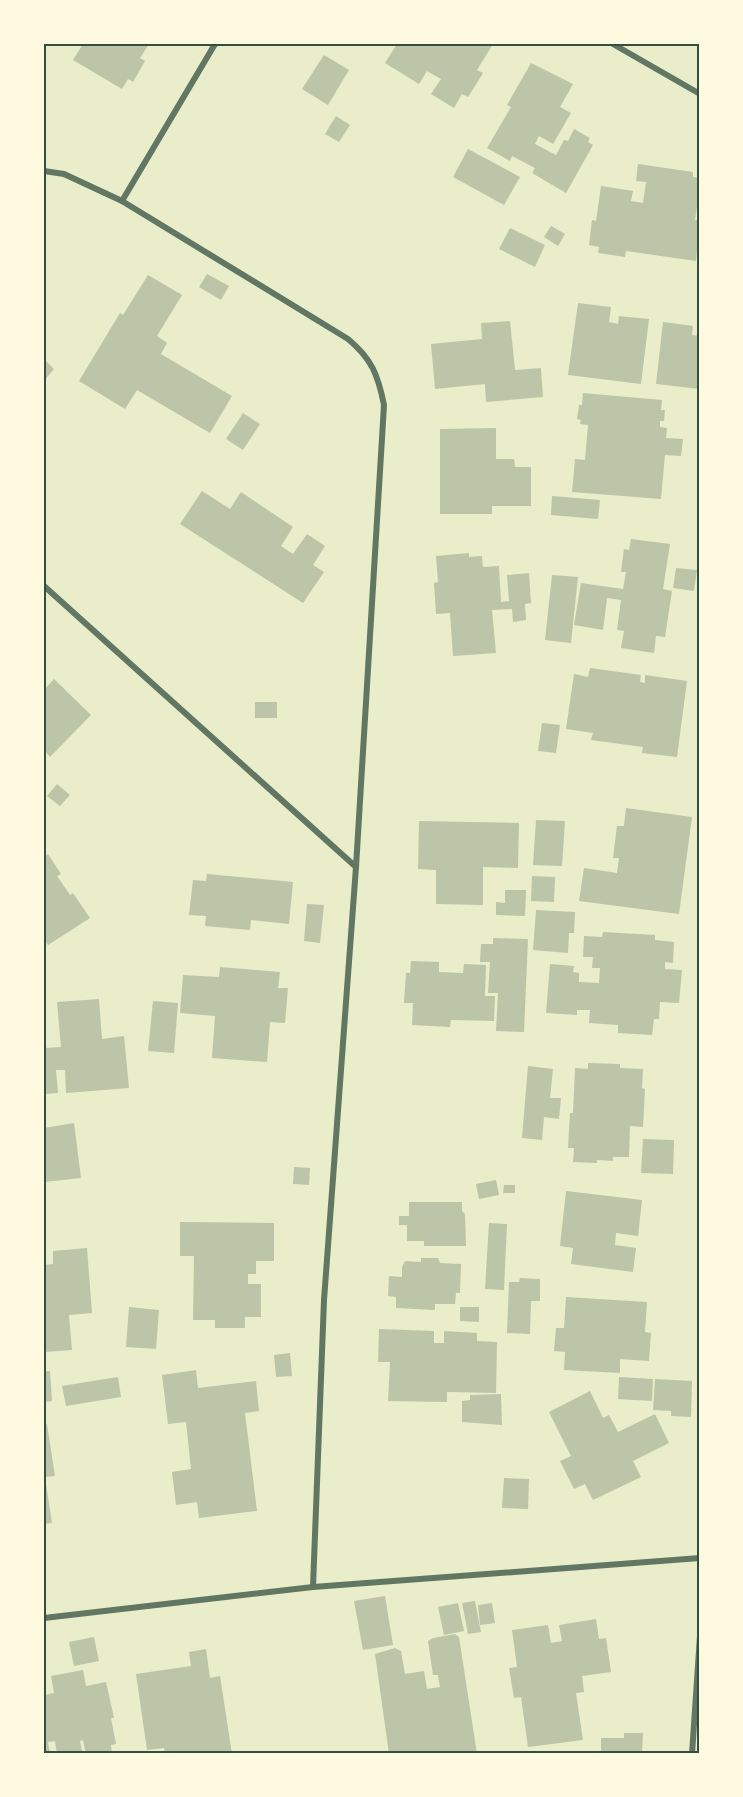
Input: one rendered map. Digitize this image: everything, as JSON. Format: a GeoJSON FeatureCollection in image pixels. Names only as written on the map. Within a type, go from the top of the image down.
{"type":"FeatureCollection","features":[{"type":"Feature","properties":{"kind":"street"},"geometry":{"type":"LineString","coordinates":[[122,201],[215,44]]}},
{"type":"Feature","properties":{"kind":"street"},"geometry":{"type":"LineString","coordinates":[[613,44],[699,94]]}},
{"type":"Feature","properties":{"kind":"street"},"geometry":{"type":"LineString","coordinates":[[44,171],[64,174],[122,201],[348,339],[363,351],[372,363],[381,388],[384,405],[356,867],[324,1300],[313,1587]]}},
{"type":"Feature","properties":{"kind":"street"},"geometry":{"type":"LineString","coordinates":[[44,586],[356,867]]}},
{"type":"Feature","properties":{"kind":"street"},"geometry":{"type":"LineString","coordinates":[[44,1618],[313,1587],[699,1558]]}},
{"type":"Feature","properties":{"kind":"street"},"geometry":{"type":"LineString","coordinates":[[692,1754],[699,1636]]}},
{"type":"Feature","properties":{"kind":"building"},"geometry":{"type":"Polygon","coordinates":[[[83,44],[149,44],[140,58],[145,61],[133,82],[128,79],[122,89],[73,60],[83,44]]]}},
{"type":"Feature","properties":{"kind":"building"},"geometry":{"type":"Polygon","coordinates":[[[397,44],[493,44],[477,70],[483,73],[468,97],[462,94],[454,108],[431,94],[441,79],[427,71],[419,84],[385,63],[397,44]]]}},
{"type":"Feature","properties":{"kind":"building"},"geometry":{"type":"Polygon","coordinates":[[[324,55],[349,70],[328,105],[302,89],[324,55]]]}},
{"type":"Feature","properties":{"kind":"building"},"geometry":{"type":"Polygon","coordinates":[[[531,63],[573,84],[560,107],[571,113],[553,144],[539,136],[535,144],[556,155],[564,140],[568,141],[574,129],[590,138],[588,142],[593,145],[566,193],[532,173],[535,168],[512,156],[510,161],[487,148],[511,107],[507,105],[531,63]]]}},
{"type":"Feature","properties":{"kind":"building"},"geometry":{"type":"Polygon","coordinates":[[[336,116],[350,125],[339,142],[325,134],[336,116]]]}},
{"type":"Feature","properties":{"kind":"building"},"geometry":{"type":"Polygon","coordinates":[[[468,149],[520,177],[504,205],[453,177],[468,149]]]}},
{"type":"Feature","properties":{"kind":"building"},"geometry":{"type":"Polygon","coordinates":[[[638,164],[693,172],[693,177],[700,178],[700,208],[697,207],[695,220],[700,220],[696,261],[626,251],[625,257],[598,253],[599,247],[589,245],[592,220],[596,221],[601,186],[633,191],[631,201],[643,203],[646,182],[636,181],[638,164]]]}},
{"type":"Feature","properties":{"kind":"building"},"geometry":{"type":"Polygon","coordinates":[[[551,226],[565,234],[558,246],[544,237],[551,226]]]}},
{"type":"Feature","properties":{"kind":"building"},"geometry":{"type":"Polygon","coordinates":[[[510,228],[545,245],[535,267],[499,249],[510,228]]]}},
{"type":"Feature","properties":{"kind":"building"},"geometry":{"type":"Polygon","coordinates":[[[207,274],[229,286],[221,300],[199,287],[207,274]]]}},
{"type":"Feature","properties":{"kind":"building"},"geometry":{"type":"Polygon","coordinates":[[[148,275],[182,295],[157,336],[167,343],[161,354],[232,396],[210,433],[137,390],[125,409],[79,381],[120,313],[123,315],[148,275]]]}},
{"type":"Feature","properties":{"kind":"building"},"geometry":{"type":"Polygon","coordinates":[[[578,303],[611,307],[609,322],[618,324],[619,316],[649,319],[641,384],[568,375],[578,303]]]}},
{"type":"Feature","properties":{"kind":"building"},"geometry":{"type":"Polygon","coordinates":[[[510,321],[515,370],[541,368],[543,397],[486,402],[485,384],[435,389],[431,344],[482,339],[481,323],[510,321]]]}},
{"type":"Feature","properties":{"kind":"building"},"geometry":{"type":"Polygon","coordinates":[[[663,322],[693,326],[692,335],[700,336],[700,389],[656,384],[663,322]]]}},
{"type":"Feature","properties":{"kind":"building"},"geometry":{"type":"Polygon","coordinates":[[[44,359],[54,369],[44,381],[44,359]]]}},
{"type":"Feature","properties":{"kind":"building"},"geometry":{"type":"Polygon","coordinates":[[[583,393],[662,400],[661,410],[665,410],[664,421],[660,421],[660,427],[667,428],[666,438],[683,439],[681,456],[665,455],[661,499],[572,492],[575,459],[585,460],[588,425],[580,424],[581,420],[577,419],[583,393]]]}},
{"type":"Feature","properties":{"kind":"building"},"geometry":{"type":"Polygon","coordinates":[[[243,413],[260,424],[243,450],[226,439],[243,413]]]}},
{"type":"Feature","properties":{"kind":"building"},"geometry":{"type":"Polygon","coordinates":[[[496,428],[496,459],[514,459],[515,467],[531,467],[531,506],[492,506],[492,514],[440,514],[440,429],[496,428]]]}},
{"type":"Feature","properties":{"kind":"building"},"geometry":{"type":"Polygon","coordinates":[[[202,491],[230,509],[241,492],[293,527],[281,546],[293,554],[307,534],[325,546],[313,565],[324,572],[303,603],[180,524],[202,491]]]}},
{"type":"Feature","properties":{"kind":"building"},"geometry":{"type":"Polygon","coordinates":[[[552,496],[600,500],[598,519],[551,515],[552,496]]]}},
{"type":"Feature","properties":{"kind":"building"},"geometry":{"type":"Polygon","coordinates":[[[631,539],[670,544],[663,589],[672,591],[665,637],[656,636],[654,653],[621,648],[624,631],[617,630],[621,600],[607,598],[603,630],[574,625],[581,583],[623,589],[626,572],[621,572],[624,549],[629,550],[631,539]]]}},
{"type":"Feature","properties":{"kind":"building"},"geometry":{"type":"Polygon","coordinates":[[[469,553],[469,557],[482,556],[483,567],[499,566],[501,602],[509,601],[507,575],[529,573],[531,603],[525,604],[526,620],[513,622],[512,609],[492,610],[496,653],[453,656],[450,613],[436,614],[434,583],[438,582],[436,556],[469,553]]]}},
{"type":"Feature","properties":{"kind":"building"},"geometry":{"type":"Polygon","coordinates":[[[676,568],[697,570],[694,591],[673,588],[676,568]]]}},
{"type":"Feature","properties":{"kind":"building"},"geometry":{"type":"Polygon","coordinates":[[[552,575],[578,577],[571,643],[545,640],[552,575]]]}},
{"type":"Feature","properties":{"kind":"building"},"geometry":{"type":"Polygon","coordinates":[[[590,668],[641,675],[640,682],[645,683],[645,675],[687,681],[677,757],[642,753],[643,747],[591,740],[593,733],[566,729],[574,674],[588,677],[590,668]]]}},
{"type":"Feature","properties":{"kind":"building"},"geometry":{"type":"Polygon","coordinates":[[[54,679],[91,715],[50,757],[44,750],[44,690],[54,679]]]}},
{"type":"Feature","properties":{"kind":"building"},"geometry":{"type":"Polygon","coordinates":[[[255,702],[277,702],[277,718],[255,718],[255,702]]]}},
{"type":"Feature","properties":{"kind":"building"},"geometry":{"type":"Polygon","coordinates":[[[542,723],[560,725],[556,753],[538,751],[542,723]]]}},
{"type":"Feature","properties":{"kind":"building"},"geometry":{"type":"Polygon","coordinates":[[[57,784],[70,795],[60,806],[47,796],[57,784]]]}},
{"type":"Feature","properties":{"kind":"building"},"geometry":{"type":"Polygon","coordinates":[[[626,808],[692,817],[679,914],[579,901],[584,868],[617,873],[619,858],[613,858],[617,826],[624,826],[626,808]]]}},
{"type":"Feature","properties":{"kind":"building"},"geometry":{"type":"Polygon","coordinates":[[[536,820],[565,821],[562,866],[533,865],[536,820]]]}},
{"type":"Feature","properties":{"kind":"building"},"geometry":{"type":"Polygon","coordinates":[[[419,821],[519,823],[518,868],[483,867],[483,905],[436,904],[436,870],[418,869],[419,821]]]}},
{"type":"Feature","properties":{"kind":"building"},"geometry":{"type":"Polygon","coordinates":[[[48,854],[61,874],[57,876],[70,895],[73,893],[90,918],[48,945],[44,942],[44,857],[48,854]]]}},
{"type":"Feature","properties":{"kind":"building"},"geometry":{"type":"Polygon","coordinates":[[[207,874],[293,882],[289,924],[251,920],[250,930],[205,926],[206,916],[189,915],[193,880],[206,881],[207,874]]]}},
{"type":"Feature","properties":{"kind":"building"},"geometry":{"type":"Polygon","coordinates":[[[532,876],[555,877],[554,902],[531,901],[532,876]]]}},
{"type":"Feature","properties":{"kind":"building"},"geometry":{"type":"Polygon","coordinates":[[[505,890],[526,890],[525,916],[496,915],[496,902],[505,903],[505,890]]]}},
{"type":"Feature","properties":{"kind":"building"},"geometry":{"type":"Polygon","coordinates":[[[307,904],[324,905],[320,943],[304,941],[307,904]]]}},
{"type":"Feature","properties":{"kind":"building"},"geometry":{"type":"Polygon","coordinates":[[[536,910],[575,912],[574,933],[569,933],[568,953],[533,950],[536,910]]]}},
{"type":"Feature","properties":{"kind":"building"},"geometry":{"type":"Polygon","coordinates":[[[603,932],[655,935],[655,940],[674,942],[673,963],[665,962],[665,969],[682,970],[679,1003],[660,1002],[659,1019],[654,1019],[652,1035],[618,1033],[618,1025],[589,1023],[590,1010],[577,1010],[577,1015],[546,1013],[550,964],[574,966],[573,972],[579,973],[579,982],[599,983],[600,968],[592,968],[593,957],[583,957],[584,936],[602,937],[603,932]]]}},
{"type":"Feature","properties":{"kind":"building"},"geometry":{"type":"Polygon","coordinates":[[[493,938],[528,939],[524,1032],[496,1031],[498,993],[488,993],[490,962],[480,962],[481,944],[493,944],[493,938]]]}},
{"type":"Feature","properties":{"kind":"building"},"geometry":{"type":"Polygon","coordinates":[[[411,961],[439,962],[439,972],[463,973],[464,964],[486,965],[485,996],[495,996],[494,1021],[451,1020],[450,1027],[412,1025],[413,1003],[404,1003],[406,973],[410,973],[411,961]]]}},
{"type":"Feature","properties":{"kind":"building"},"geometry":{"type":"Polygon","coordinates":[[[220,967],[280,972],[278,988],[288,988],[285,1023],[270,1022],[267,1062],[212,1058],[215,1016],[180,1013],[183,975],[219,977],[220,967]]]}},
{"type":"Feature","properties":{"kind":"building"},"geometry":{"type":"Polygon","coordinates":[[[99,999],[102,1039],[124,1036],[129,1088],[66,1093],[65,1070],[56,1070],[58,1093],[44,1094],[44,1048],[61,1047],[57,1002],[99,999]]]}},
{"type":"Feature","properties":{"kind":"building"},"geometry":{"type":"Polygon","coordinates":[[[153,1001],[178,1003],[174,1053],[148,1051],[153,1001]]]}},
{"type":"Feature","properties":{"kind":"building"},"geometry":{"type":"Polygon","coordinates":[[[588,1063],[620,1064],[620,1068],[643,1069],[642,1088],[645,1089],[643,1127],[630,1126],[629,1157],[613,1157],[613,1161],[597,1160],[597,1163],[573,1162],[574,1148],[568,1148],[570,1113],[573,1113],[575,1068],[588,1069],[588,1063]]]}},
{"type":"Feature","properties":{"kind":"building"},"geometry":{"type":"Polygon","coordinates":[[[528,1066],[553,1069],[550,1098],[561,1098],[559,1119],[544,1117],[542,1140],[522,1138],[528,1066]]]}},
{"type":"Feature","properties":{"kind":"building"},"geometry":{"type":"Polygon","coordinates":[[[74,1123],[81,1178],[44,1182],[44,1128],[74,1123]]]}},
{"type":"Feature","properties":{"kind":"building"},"geometry":{"type":"Polygon","coordinates":[[[643,1139],[674,1140],[673,1174],[641,1173],[643,1139]]]}},
{"type":"Feature","properties":{"kind":"building"},"geometry":{"type":"Polygon","coordinates":[[[294,1167],[310,1168],[309,1185],[293,1184],[294,1167]]]}},
{"type":"Feature","properties":{"kind":"building"},"geometry":{"type":"Polygon","coordinates":[[[496,1180],[499,1195],[479,1199],[476,1184],[496,1180]]]}},
{"type":"Feature","properties":{"kind":"building"},"geometry":{"type":"Polygon","coordinates":[[[504,1185],[515,1185],[515,1193],[503,1193],[504,1185]]]}},
{"type":"Feature","properties":{"kind":"building"},"geometry":{"type":"Polygon","coordinates":[[[566,1191],[642,1200],[638,1236],[616,1233],[615,1245],[636,1248],[633,1272],[571,1264],[573,1248],[560,1246],[566,1191]]]}},
{"type":"Feature","properties":{"kind":"building"},"geometry":{"type":"Polygon","coordinates":[[[409,1202],[462,1202],[462,1211],[465,1214],[466,1246],[424,1246],[424,1241],[407,1241],[407,1225],[399,1225],[399,1216],[409,1216],[409,1202]]]}},
{"type":"Feature","properties":{"kind":"building"},"geometry":{"type":"Polygon","coordinates":[[[180,1222],[274,1223],[274,1261],[256,1261],[256,1274],[248,1274],[248,1284],[261,1284],[261,1317],[245,1317],[245,1328],[215,1328],[215,1320],[193,1320],[194,1256],[180,1256],[180,1222]]]}},
{"type":"Feature","properties":{"kind":"building"},"geometry":{"type":"Polygon","coordinates":[[[489,1223],[507,1224],[504,1290],[485,1289],[489,1223]]]}},
{"type":"Feature","properties":{"kind":"building"},"geometry":{"type":"Polygon","coordinates":[[[87,1248],[92,1313],[69,1315],[72,1350],[44,1352],[44,1265],[53,1264],[53,1251],[87,1248]]]}},
{"type":"Feature","properties":{"kind":"building"},"geometry":{"type":"Polygon","coordinates":[[[421,1258],[438,1258],[440,1263],[461,1264],[460,1293],[456,1293],[455,1304],[435,1304],[435,1310],[396,1308],[396,1297],[388,1296],[389,1276],[402,1277],[402,1267],[405,1261],[421,1262],[421,1258]]]}},
{"type":"Feature","properties":{"kind":"building"},"geometry":{"type":"Polygon","coordinates":[[[520,1278],[540,1279],[540,1301],[531,1301],[530,1334],[507,1333],[509,1282],[519,1282],[520,1278]]]}},
{"type":"Feature","properties":{"kind":"building"},"geometry":{"type":"Polygon","coordinates":[[[566,1297],[647,1302],[645,1332],[651,1333],[649,1361],[620,1359],[620,1373],[564,1370],[565,1352],[554,1351],[556,1328],[564,1328],[566,1297]]]}},
{"type":"Feature","properties":{"kind":"building"},"geometry":{"type":"Polygon","coordinates":[[[129,1307],[159,1310],[156,1349],[126,1347],[129,1307]]]}},
{"type":"Feature","properties":{"kind":"building"},"geometry":{"type":"Polygon","coordinates":[[[460,1307],[479,1307],[479,1322],[460,1321],[460,1307]]]}},
{"type":"Feature","properties":{"kind":"building"},"geometry":{"type":"Polygon","coordinates":[[[379,1329],[434,1331],[434,1343],[444,1343],[444,1331],[477,1333],[477,1341],[497,1342],[496,1393],[447,1392],[447,1402],[388,1401],[390,1362],[378,1362],[379,1329]]]}},
{"type":"Feature","properties":{"kind":"building"},"geometry":{"type":"Polygon","coordinates":[[[290,1353],[292,1376],[276,1377],[274,1355],[290,1353]]]}},
{"type":"Feature","properties":{"kind":"building"},"geometry":{"type":"Polygon","coordinates":[[[196,1370],[198,1388],[256,1381],[259,1411],[245,1413],[257,1511],[199,1518],[197,1502],[176,1505],[172,1472],[191,1469],[186,1422],[168,1424],[162,1375],[196,1370]]]}},
{"type":"Feature","properties":{"kind":"building"},"geometry":{"type":"Polygon","coordinates":[[[44,1371],[50,1371],[52,1401],[44,1402],[44,1371]]]}},
{"type":"Feature","properties":{"kind":"building"},"geometry":{"type":"Polygon","coordinates":[[[118,1377],[121,1397],[66,1406],[62,1386],[118,1377]]]}},
{"type":"Feature","properties":{"kind":"building"},"geometry":{"type":"Polygon","coordinates":[[[619,1377],[653,1379],[652,1401],[618,1399],[619,1377]]]}},
{"type":"Feature","properties":{"kind":"building"},"geometry":{"type":"Polygon","coordinates":[[[655,1379],[692,1381],[691,1417],[671,1416],[671,1411],[653,1410],[655,1379]]]}},
{"type":"Feature","properties":{"kind":"building"},"geometry":{"type":"Polygon","coordinates":[[[590,1391],[603,1418],[609,1415],[618,1432],[655,1414],[669,1443],[633,1461],[641,1477],[593,1500],[585,1484],[574,1489],[560,1461],[571,1456],[549,1412],[590,1391]]]}},
{"type":"Feature","properties":{"kind":"building"},"geometry":{"type":"Polygon","coordinates":[[[501,1394],[502,1425],[462,1422],[462,1401],[470,1400],[470,1395],[501,1394]]]}},
{"type":"Feature","properties":{"kind":"building"},"geometry":{"type":"Polygon","coordinates":[[[47,1424],[55,1476],[45,1477],[52,1523],[44,1524],[44,1425],[47,1424]]]}},
{"type":"Feature","properties":{"kind":"building"},"geometry":{"type":"Polygon","coordinates":[[[504,1478],[529,1479],[528,1509],[502,1508],[504,1478]]]}},
{"type":"Feature","properties":{"kind":"building"},"geometry":{"type":"Polygon","coordinates":[[[385,1596],[393,1645],[363,1650],[354,1601],[385,1596]]]}},
{"type":"Feature","properties":{"kind":"building"},"geometry":{"type":"Polygon","coordinates":[[[475,1601],[481,1632],[468,1634],[462,1603],[475,1601]]]}},
{"type":"Feature","properties":{"kind":"building"},"geometry":{"type":"Polygon","coordinates":[[[458,1603],[464,1631],[444,1635],[438,1607],[458,1603]]]}},
{"type":"Feature","properties":{"kind":"building"},"geometry":{"type":"Polygon","coordinates":[[[492,1603],[495,1623],[480,1625],[478,1605],[492,1603]]]}},
{"type":"Feature","properties":{"kind":"building"},"geometry":{"type":"Polygon","coordinates":[[[596,1619],[599,1639],[606,1638],[611,1672],[582,1676],[584,1692],[576,1693],[583,1740],[528,1747],[521,1697],[514,1698],[509,1668],[517,1667],[512,1630],[548,1625],[551,1643],[562,1641],[559,1625],[596,1619]]]}},
{"type":"Feature","properties":{"kind":"building"},"geometry":{"type":"Polygon","coordinates":[[[455,1634],[459,1637],[477,1754],[389,1754],[375,1654],[395,1648],[401,1651],[405,1674],[424,1671],[427,1689],[440,1687],[438,1675],[433,1675],[428,1641],[455,1634]]]}},
{"type":"Feature","properties":{"kind":"building"},"geometry":{"type":"Polygon","coordinates":[[[94,1637],[99,1661],[74,1666],[69,1642],[94,1637]]]}},
{"type":"Feature","properties":{"kind":"building"},"geometry":{"type":"Polygon","coordinates":[[[206,1649],[210,1678],[220,1676],[232,1754],[165,1754],[164,1748],[147,1750],[136,1674],[191,1666],[189,1652],[206,1649]]]}},
{"type":"Feature","properties":{"kind":"building"},"geometry":{"type":"Polygon","coordinates":[[[83,1670],[86,1686],[106,1682],[114,1718],[111,1718],[116,1744],[111,1745],[112,1754],[86,1754],[83,1740],[80,1741],[82,1751],[57,1754],[55,1741],[48,1742],[50,1754],[44,1754],[44,1695],[54,1693],[51,1676],[83,1670]]]}},
{"type":"Feature","properties":{"kind":"building"},"geometry":{"type":"Polygon","coordinates":[[[624,1733],[643,1733],[642,1754],[601,1754],[601,1738],[624,1738],[624,1733]]]}}]}
